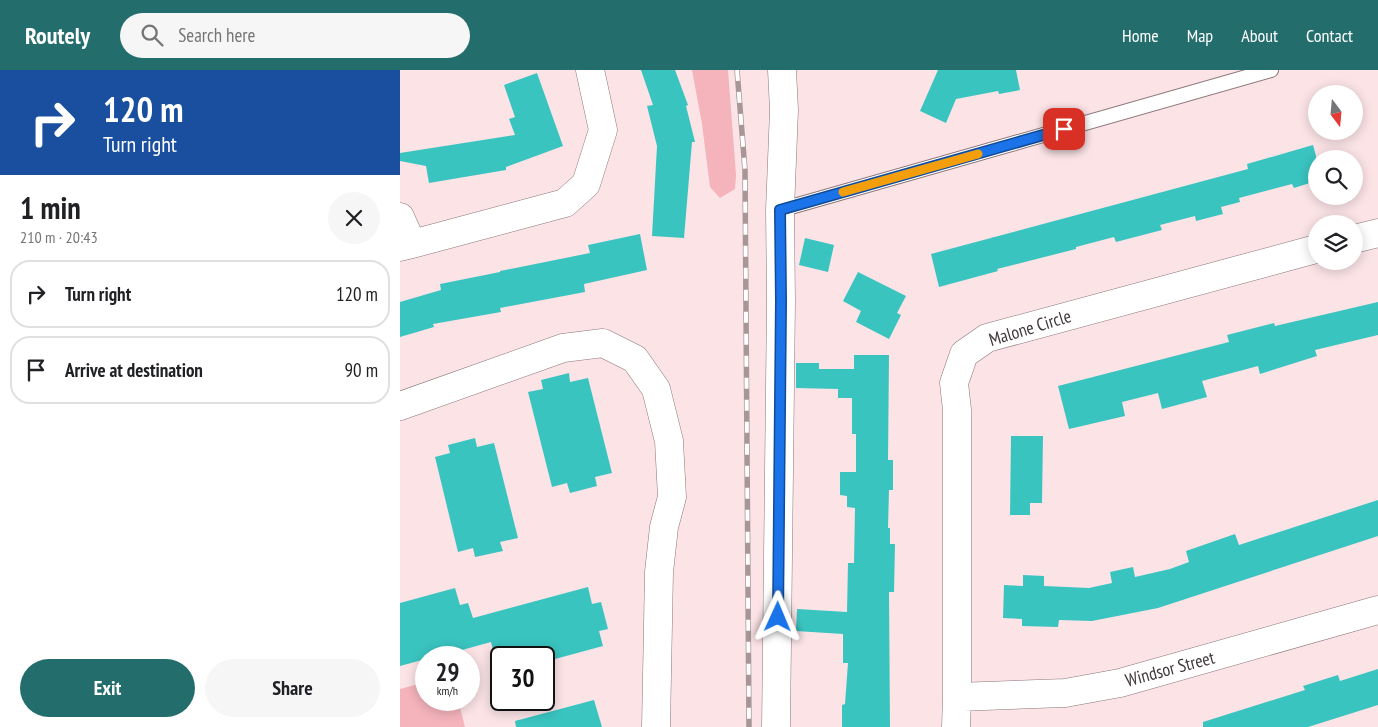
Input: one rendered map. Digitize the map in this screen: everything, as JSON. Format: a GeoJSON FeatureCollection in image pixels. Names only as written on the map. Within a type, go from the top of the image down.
{"type":"FeatureCollection","features":[{"type":"Feature","properties":{"kind":"street"},"geometry":{"type":"LineString","coordinates":[[400,217],[406,245],[565,203],[586,184],[604,130],[590,70]]}},
{"type":"Feature","properties":{"kind":"street"},"geometry":{"type":"LineString","coordinates":[[776,727],[781,311],[780,210],[784,110],[782,70]]}},
{"type":"Feature","properties":{"kind":"street"},"geometry":{"type":"LineString","coordinates":[[1363,237],[1378,233]]}},
{"type":"Feature","properties":{"kind":"street","name":"Malone Circle"},"geometry":{"type":"LineString","coordinates":[[956,727],[957,410],[954,382],[964,354],[987,338],[1308,251]]}},
{"type":"Feature","properties":{"kind":"street"},"geometry":{"type":"LineString","coordinates":[[400,406],[563,348],[603,343],[635,359],[656,389],[669,441],[672,497],[664,527],[658,572],[656,727]]}},
{"type":"Feature","properties":{"kind":"street","name":"Windsor Street"},"geometry":{"type":"LineString","coordinates":[[957,697],[1065,693],[1120,683],[1378,610]]}},
{"type":"Feature","properties":{"kind":"lane"},"geometry":{"type":"LineString","coordinates":[[780,210],[1271,70]]}},
{"type":"Feature","properties":{"kind":"shaded area"},"geometry":{"type":"Polygon","coordinates":[[[692,70],[728,70],[736,175],[735,189],[720,198],[710,187],[702,124],[692,70]]]}},
{"type":"Feature","properties":{"kind":"shaded area"},"geometry":{"type":"Polygon","coordinates":[[[415,685],[415,711],[461,711],[465,727],[400,727],[400,689],[415,685]]]}},
{"type":"Feature","properties":{"kind":"building"},"geometry":{"type":"Polygon","coordinates":[[[641,70],[675,70],[688,105],[686,106],[695,142],[692,142],[684,238],[652,236],[657,146],[647,106],[653,105],[641,70]]]}},
{"type":"Feature","properties":{"kind":"building"},"geometry":{"type":"Polygon","coordinates":[[[938,70],[1016,70],[1020,90],[999,94],[998,91],[956,99],[946,123],[920,111],[938,70]]]}},
{"type":"Feature","properties":{"kind":"building"},"geometry":{"type":"Polygon","coordinates":[[[537,73],[563,146],[506,167],[506,170],[429,183],[426,166],[400,161],[400,153],[515,135],[509,119],[515,117],[504,85],[537,73]]]}},
{"type":"Feature","properties":{"kind":"building"},"geometry":{"type":"Polygon","coordinates":[[[1313,145],[1314,150],[1308,150],[1308,184],[1294,188],[1292,184],[1239,198],[1240,202],[1221,207],[1223,214],[1196,221],[1195,216],[1160,225],[1162,230],[1116,242],[1114,237],[939,287],[931,254],[1248,169],[1247,164],[1313,145]]]}},
{"type":"Feature","properties":{"kind":"building"},"geometry":{"type":"Polygon","coordinates":[[[640,234],[647,270],[584,284],[585,292],[500,308],[501,312],[433,324],[434,327],[400,337],[400,302],[441,290],[440,284],[590,253],[588,245],[640,234]]]}},
{"type":"Feature","properties":{"kind":"building"},"geometry":{"type":"Polygon","coordinates":[[[805,238],[834,245],[828,272],[799,265],[805,238]]]}},
{"type":"Feature","properties":{"kind":"building"},"geometry":{"type":"Polygon","coordinates":[[[858,272],[906,296],[897,313],[901,315],[889,339],[856,322],[861,311],[843,301],[858,272]]]}},
{"type":"Feature","properties":{"kind":"building"},"geometry":{"type":"Polygon","coordinates":[[[1378,302],[1378,335],[1315,350],[1317,356],[1260,374],[1258,366],[1202,381],[1207,397],[1162,409],[1158,393],[1122,402],[1125,416],[1069,429],[1058,386],[1229,342],[1227,335],[1274,323],[1275,326],[1378,302]]]}},
{"type":"Feature","properties":{"kind":"building"},"geometry":{"type":"Polygon","coordinates":[[[854,355],[889,355],[888,460],[893,460],[893,490],[889,490],[888,528],[890,528],[890,544],[895,544],[894,592],[889,592],[890,727],[842,727],[842,705],[845,704],[848,663],[843,663],[843,634],[796,631],[797,609],[847,612],[848,563],[854,563],[855,508],[847,507],[847,496],[840,495],[840,472],[856,472],[856,434],[852,434],[852,398],[838,398],[838,389],[796,388],[796,363],[819,363],[819,369],[854,369],[854,355]]]}},
{"type":"Feature","properties":{"kind":"building"},"geometry":{"type":"Polygon","coordinates":[[[569,373],[570,382],[588,378],[612,473],[595,477],[597,486],[570,493],[567,483],[552,487],[528,392],[543,389],[541,380],[569,373]]]}},
{"type":"Feature","properties":{"kind":"building"},"geometry":{"type":"Polygon","coordinates":[[[1011,436],[1043,436],[1042,503],[1030,503],[1030,515],[1010,515],[1011,436]]]}},
{"type":"Feature","properties":{"kind":"building"},"geometry":{"type":"Polygon","coordinates":[[[475,438],[477,447],[494,443],[518,538],[500,542],[503,551],[475,557],[473,548],[458,552],[435,457],[450,453],[448,445],[475,438]]]}},
{"type":"Feature","properties":{"kind":"building"},"geometry":{"type":"Polygon","coordinates":[[[1378,500],[1378,536],[1158,608],[1092,621],[1059,620],[1058,627],[1022,626],[1022,619],[1003,618],[1004,585],[1023,586],[1023,575],[1044,576],[1044,586],[1089,588],[1112,583],[1110,572],[1133,567],[1135,577],[1170,569],[1189,562],[1186,551],[1235,534],[1239,545],[1378,500]]]}},
{"type":"Feature","properties":{"kind":"building"},"geometry":{"type":"Polygon","coordinates":[[[588,587],[592,604],[601,602],[608,629],[599,631],[603,646],[555,659],[555,646],[492,646],[491,642],[476,646],[415,646],[415,662],[400,666],[400,603],[455,588],[460,605],[468,603],[473,618],[588,587]]]}},
{"type":"Feature","properties":{"kind":"building"},"geometry":{"type":"Polygon","coordinates":[[[1378,669],[1378,705],[1308,727],[1203,727],[1203,722],[1305,690],[1303,686],[1338,675],[1340,681],[1378,669]]]}},
{"type":"Feature","properties":{"kind":"building"},"geometry":{"type":"Polygon","coordinates":[[[594,700],[602,727],[516,727],[515,721],[594,700]]]}},
{"type":"Feature","properties":{"kind":"railway"},"geometry":{"type":"LineString","coordinates":[[737,70],[745,170],[749,727]]}},
{"type":"Feature","properties":{"kind":"slow traffic"},"geometry":{"type":"LineString","coordinates":[[843,192],[978,154]]}},
{"type":"Feature","properties":{"kind":"route"},"geometry":{"type":"LineString","coordinates":[[778,617],[780,210],[1064,129]]}}]}
